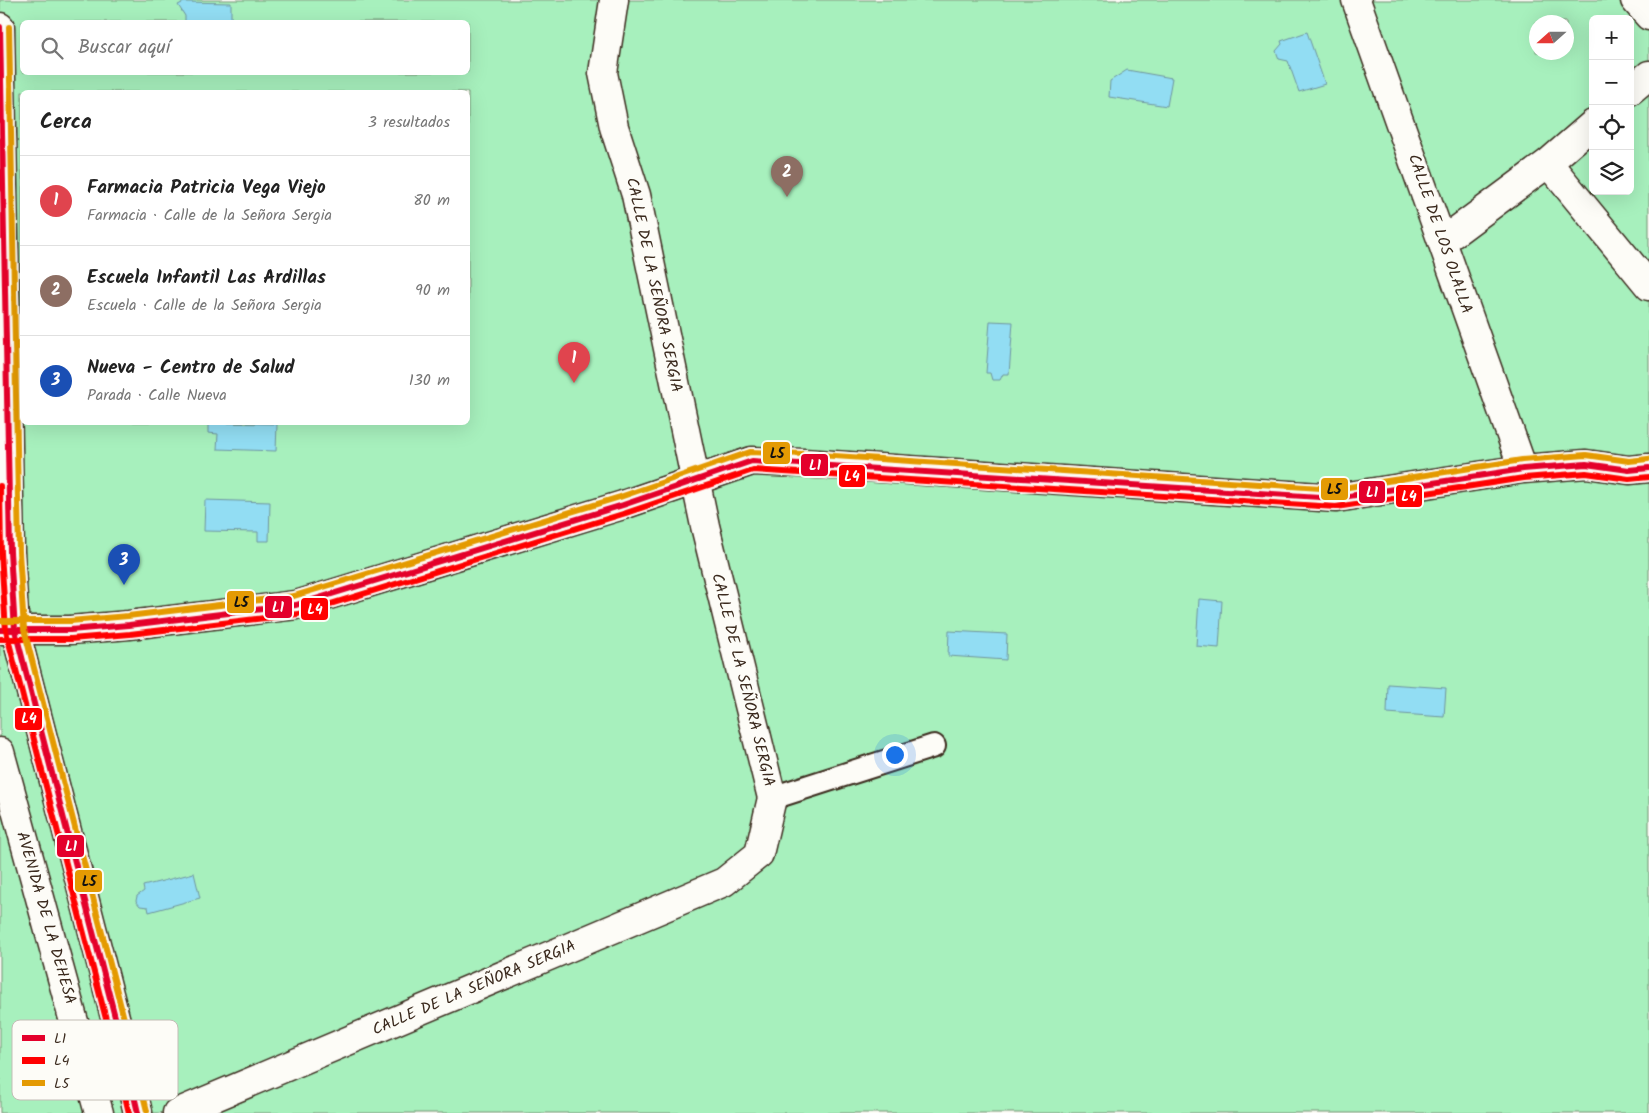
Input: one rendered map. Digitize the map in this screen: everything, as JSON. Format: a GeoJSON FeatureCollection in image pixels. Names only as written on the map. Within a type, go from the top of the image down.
{"type":"FeatureCollection","features":[{"type":"Feature","properties":{"kind":"street","name":"CALLE DE LA SEÑORA SERGIA"},"geometry":{"type":"LineString","coordinates":[[177,1113],[724,882],[759,854],[772,798],[708,535],[636,195],[614,127],[603,73],[614,0]]}},
{"type":"Feature","properties":{"kind":"street","name":"CALLE DE LOS OLALLA"},"geometry":{"type":"LineString","coordinates":[[1356,0],[1523,469]]}},
{"type":"Feature","properties":{"kind":"street"},"geometry":{"type":"LineString","coordinates":[[1635,0],[1649,16]]}},
{"type":"Feature","properties":{"kind":"street"},"geometry":{"type":"LineString","coordinates":[[0,28],[10,532],[7,630],[115,1020]]}},
{"type":"Feature","properties":{"kind":"street"},"geometry":{"type":"LineString","coordinates":[[1634,88],[1649,75]]}},
{"type":"Feature","properties":{"kind":"street"},"geometry":{"type":"LineString","coordinates":[[1443,241],[1548,163],[1589,127]]}},
{"type":"Feature","properties":{"kind":"street"},"geometry":{"type":"LineString","coordinates":[[1548,163],[1649,286]]}},
{"type":"Feature","properties":{"kind":"street"},"geometry":{"type":"LineString","coordinates":[[7,630],[70,630],[129,625],[296,605],[614,508],[752,461],[1336,498],[1523,469],[1586,464],[1629,470],[1649,468]]}},
{"type":"Feature","properties":{"kind":"street","name":"AVENIDA DE LA DEHESA"},"geometry":{"type":"LineString","coordinates":[[0,752],[73,1020]]}},
{"type":"Feature","properties":{"kind":"street","name":"AVENIDA DE LA DEHESA"},"geometry":{"type":"LineString","coordinates":[[95,1100],[99,1113]]}},
{"type":"Feature","properties":{"kind":"street"},"geometry":{"type":"LineString","coordinates":[[135,1100],[138,1113]]}},
{"type":"Feature","properties":{"kind":"lane"},"geometry":{"type":"LineString","coordinates":[[772,798],[934,746]]}},
{"type":"Feature","properties":{"kind":"green space"},"geometry":{"type":"Polygon","coordinates":[[[0,0],[1649,0],[1649,1113],[0,1113],[0,0]]]}},
{"type":"Feature","properties":{"kind":"water"},"geometry":{"type":"Polygon","coordinates":[[[184,2],[231,3],[231,20],[185,20],[185,16],[178,5],[184,2]]]}},
{"type":"Feature","properties":{"kind":"water"},"geometry":{"type":"Polygon","coordinates":[[[1307,32],[1325,84],[1299,92],[1288,61],[1279,59],[1276,51],[1282,44],[1281,41],[1307,32]]]}},
{"type":"Feature","properties":{"kind":"water"},"geometry":{"type":"Polygon","coordinates":[[[1127,70],[1172,78],[1167,106],[1109,97],[1110,81],[1127,70]]]}},
{"type":"Feature","properties":{"kind":"water"},"geometry":{"type":"Polygon","coordinates":[[[990,321],[1013,322],[1009,374],[1003,374],[1000,380],[992,380],[990,373],[986,373],[990,321]]]}},
{"type":"Feature","properties":{"kind":"water"},"geometry":{"type":"Polygon","coordinates":[[[208,425],[277,425],[276,451],[217,449],[218,434],[208,433],[208,425]]]}},
{"type":"Feature","properties":{"kind":"water"},"geometry":{"type":"Polygon","coordinates":[[[205,500],[270,502],[269,541],[258,541],[258,532],[204,531],[205,500]]]}},
{"type":"Feature","properties":{"kind":"water"},"geometry":{"type":"Polygon","coordinates":[[[1199,599],[1222,601],[1219,648],[1196,646],[1199,599]]]}},
{"type":"Feature","properties":{"kind":"water"},"geometry":{"type":"Polygon","coordinates":[[[949,631],[1007,634],[1006,660],[948,656],[949,631]]]}},
{"type":"Feature","properties":{"kind":"water"},"geometry":{"type":"Polygon","coordinates":[[[1388,684],[1446,688],[1444,717],[1387,713],[1388,684]]]}},
{"type":"Feature","properties":{"kind":"water"},"geometry":{"type":"Polygon","coordinates":[[[194,873],[200,898],[149,912],[148,907],[140,906],[136,901],[137,896],[144,891],[143,886],[194,873]]]}},
{"type":"Feature","properties":{"kind":"transit line","name":"L1"},"geometry":{"type":"LineString","coordinates":[[0,27],[10,552],[15,630],[116,1020]]}},
{"type":"Feature","properties":{"kind":"transit line","name":"L5"},"geometry":{"type":"LineString","coordinates":[[9,27],[19,552],[24,629],[124,1020]]}},
{"type":"Feature","properties":{"kind":"transit line","name":"L5"},"geometry":{"type":"LineString","coordinates":[[0,621],[70,621],[294,596],[620,497],[750,452],[1336,489],[1522,460],[1586,455],[1629,461],[1648,459]]}},
{"type":"Feature","properties":{"kind":"transit line","name":"L1"},"geometry":{"type":"LineString","coordinates":[[0,630],[70,630],[129,625],[296,605],[623,505],[752,461],[1336,498],[1523,469],[1586,464],[1629,470],[1649,468]]}},
{"type":"Feature","properties":{"kind":"transit line","name":"L4"},"geometry":{"type":"LineString","coordinates":[[0,639],[71,639],[298,614],[626,513],[753,470],[1336,507],[1524,478],[1586,473],[1629,479],[1649,477]]}},
{"type":"Feature","properties":{"kind":"transit line","name":"L4"},"geometry":{"type":"LineString","coordinates":[[0,486],[1,553],[6,631],[106,1020]]}},
{"type":"Feature","properties":{"kind":"transit line","name":"L4"},"geometry":{"type":"LineString","coordinates":[[126,1100],[129,1113]]}},
{"type":"Feature","properties":{"kind":"transit line","name":"L1"},"geometry":{"type":"LineString","coordinates":[[135,1100],[138,1113]]}},
{"type":"Feature","properties":{"kind":"transit line","name":"L5"},"geometry":{"type":"LineString","coordinates":[[144,1100],[147,1111]]}},
{"type":"Feature","properties":{"kind":"place","name":"Escuela Infantil Las Ardillas"},"geometry":{"type":"Point","coordinates":[787,197]}},
{"type":"Feature","properties":{"kind":"place","name":"Farmacia Patricia Vega Viejo"},"geometry":{"type":"Point","coordinates":[574,383]}},
{"type":"Feature","properties":{"kind":"place","name":"Nueva - Centro de Salud"},"geometry":{"type":"Point","coordinates":[124,585]}}]}
